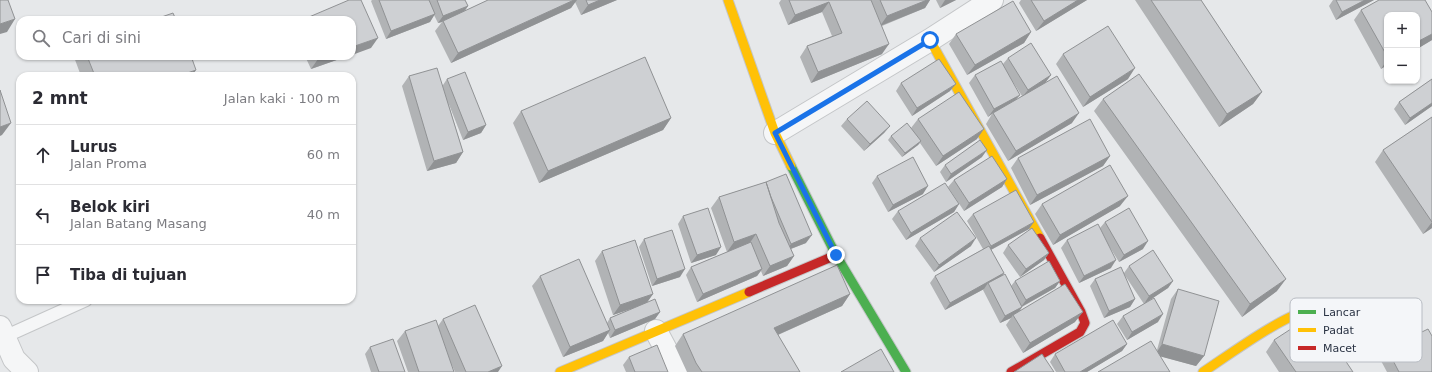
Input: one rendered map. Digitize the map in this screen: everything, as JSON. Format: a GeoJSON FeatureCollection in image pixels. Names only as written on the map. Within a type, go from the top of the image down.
{"type":"FeatureCollection","features":[{"type":"Feature","properties":{"kind":"street"},"geometry":{"type":"LineString","coordinates":[[728,0],[775,133],[836,255],[906,372]]}},
{"type":"Feature","properties":{"kind":"street"},"geometry":{"type":"LineString","coordinates":[[775,133],[930,40],[992,0]]}},
{"type":"Feature","properties":{"kind":"street"},"geometry":{"type":"LineString","coordinates":[[930,40],[1081,312],[1085,323],[1080,332],[1011,372]]}},
{"type":"Feature","properties":{"kind":"street"},"geometry":{"type":"LineString","coordinates":[[560,372],[836,255]]}},
{"type":"Feature","properties":{"kind":"street"},"geometry":{"type":"LineString","coordinates":[[1203,372],[1290,318]]}},
{"type":"Feature","properties":{"kind":"street"},"geometry":{"type":"LineString","coordinates":[[656,331],[678,372]]}},
{"type":"Feature","properties":{"kind":"street"},"geometry":{"type":"LineString","coordinates":[[2,332],[14,364]]}},
{"type":"Feature","properties":{"kind":"street"},"geometry":{"type":"LineString","coordinates":[[1422,336],[1432,344]]}},
{"type":"Feature","properties":{"kind":"lane"},"geometry":{"type":"LineString","coordinates":[[2,332],[76,304]]}},
{"type":"Feature","properties":{"kind":"building"},"geometry":{"type":"Polygon","coordinates":[[[0,0],[8,0],[15,19],[0,24],[0,0]]]}},
{"type":"Feature","properties":{"kind":"building"},"geometry":{"type":"Polygon","coordinates":[[[349,0],[361,0],[378,38],[356,46],[356,16],[311,16],[349,0]]]}},
{"type":"Feature","properties":{"kind":"building"},"geometry":{"type":"Polygon","coordinates":[[[379,0],[429,0],[435,14],[391,31],[379,0]]]}},
{"type":"Feature","properties":{"kind":"building"},"geometry":{"type":"Polygon","coordinates":[[[437,0],[465,0],[468,6],[443,16],[437,0]]]}},
{"type":"Feature","properties":{"kind":"building"},"geometry":{"type":"Polygon","coordinates":[[[488,0],[574,0],[458,53],[443,21],[488,0]]]}},
{"type":"Feature","properties":{"kind":"building"},"geometry":{"type":"Polygon","coordinates":[[[586,0],[600,0],[588,5],[586,0]]]}},
{"type":"Feature","properties":{"kind":"building"},"geometry":{"type":"Polygon","coordinates":[[[789,0],[871,0],[889,44],[818,72],[807,46],[842,33],[829,2],[795,15],[789,0]]]}},
{"type":"Feature","properties":{"kind":"building"},"geometry":{"type":"Polygon","coordinates":[[[880,0],[927,0],[887,16],[880,0]]]}},
{"type":"Feature","properties":{"kind":"building"},"geometry":{"type":"Polygon","coordinates":[[[1031,0],[1078,0],[1044,21],[1031,0]]]}},
{"type":"Feature","properties":{"kind":"building"},"geometry":{"type":"Polygon","coordinates":[[[1151,0],[1201,0],[1262,92],[1227,114],[1151,0]]]}},
{"type":"Feature","properties":{"kind":"building"},"geometry":{"type":"Polygon","coordinates":[[[1336,0],[1365,0],[1342,12],[1336,0]]]}},
{"type":"Feature","properties":{"kind":"building"},"geometry":{"type":"Polygon","coordinates":[[[1379,0],[1425,0],[1432,12],[1432,34],[1420,40],[1420,12],[1384,12],[1384,51],[1361,10],[1379,0]]]}},
{"type":"Feature","properties":{"kind":"building"},"geometry":{"type":"Polygon","coordinates":[[[1013,1],[1031,32],[975,65],[956,34],[1013,1]]]}},
{"type":"Feature","properties":{"kind":"building"},"geometry":{"type":"Polygon","coordinates":[[[173,13],[174,16],[164,16],[173,13]]]}},
{"type":"Feature","properties":{"kind":"building"},"geometry":{"type":"Polygon","coordinates":[[[1108,26],[1135,68],[1090,97],[1063,54],[1108,26]]]}},
{"type":"Feature","properties":{"kind":"building"},"geometry":{"type":"Polygon","coordinates":[[[1031,43],[1051,75],[1028,90],[1008,58],[1031,43]]]}},
{"type":"Feature","properties":{"kind":"building"},"geometry":{"type":"Polygon","coordinates":[[[645,57],[671,118],[548,171],[521,111],[645,57]]]}},
{"type":"Feature","properties":{"kind":"building"},"geometry":{"type":"Polygon","coordinates":[[[939,59],[956,84],[917,108],[901,83],[939,59]]]}},
{"type":"Feature","properties":{"kind":"building"},"geometry":{"type":"Polygon","coordinates":[[[89,60],[192,60],[196,70],[190,72],[93,72],[89,60]]]}},
{"type":"Feature","properties":{"kind":"building"},"geometry":{"type":"Polygon","coordinates":[[[1001,61],[1020,95],[994,109],[975,75],[1001,61]]]}},
{"type":"Feature","properties":{"kind":"building"},"geometry":{"type":"Polygon","coordinates":[[[437,68],[463,152],[434,161],[409,76],[437,68]]]}},
{"type":"Feature","properties":{"kind":"building"},"geometry":{"type":"Polygon","coordinates":[[[465,72],[486,125],[468,132],[447,79],[465,72]]]}},
{"type":"Feature","properties":{"kind":"building"},"geometry":{"type":"Polygon","coordinates":[[[1139,74],[1286,279],[1250,304],[1103,99],[1139,74]]]}},
{"type":"Feature","properties":{"kind":"building"},"geometry":{"type":"Polygon","coordinates":[[[1057,76],[1079,113],[1016,151],[993,113],[1057,76]]]}},
{"type":"Feature","properties":{"kind":"building"},"geometry":{"type":"Polygon","coordinates":[[[1432,79],[1432,103],[1410,118],[1399,102],[1432,79]]]}},
{"type":"Feature","properties":{"kind":"building"},"geometry":{"type":"Polygon","coordinates":[[[0,90],[11,123],[0,127],[0,90]]]}},
{"type":"Feature","properties":{"kind":"building"},"geometry":{"type":"Polygon","coordinates":[[[959,92],[984,129],[943,156],[918,119],[959,92]]]}},
{"type":"Feature","properties":{"kind":"building"},"geometry":{"type":"Polygon","coordinates":[[[867,101],[890,126],[870,144],[847,119],[867,101]]]}},
{"type":"Feature","properties":{"kind":"building"},"geometry":{"type":"Polygon","coordinates":[[[1432,117],[1432,222],[1383,150],[1432,117]]]}},
{"type":"Feature","properties":{"kind":"building"},"geometry":{"type":"Polygon","coordinates":[[[1090,119],[1110,156],[1037,195],[1018,158],[1090,119]]]}},
{"type":"Feature","properties":{"kind":"building"},"geometry":{"type":"Polygon","coordinates":[[[907,123],[921,141],[905,153],[891,136],[907,123]]]}},
{"type":"Feature","properties":{"kind":"building"},"geometry":{"type":"Polygon","coordinates":[[[980,140],[987,150],[951,174],[945,165],[980,140]]]}},
{"type":"Feature","properties":{"kind":"building"},"geometry":{"type":"Polygon","coordinates":[[[992,156],[1007,179],[969,203],[954,180],[992,156]]]}},
{"type":"Feature","properties":{"kind":"building"},"geometry":{"type":"Polygon","coordinates":[[[913,157],[928,186],[893,205],[877,176],[913,157]]]}},
{"type":"Feature","properties":{"kind":"building"},"geometry":{"type":"Polygon","coordinates":[[[1110,165],[1128,196],[1060,235],[1042,204],[1110,165]]]}},
{"type":"Feature","properties":{"kind":"building"},"geometry":{"type":"Polygon","coordinates":[[[786,174],[812,235],[791,244],[766,182],[786,174]]]}},
{"type":"Feature","properties":{"kind":"building"},"geometry":{"type":"Polygon","coordinates":[[[766,182],[779,223],[794,256],[770,266],[756,234],[734,242],[719,197],[766,182]]]}},
{"type":"Feature","properties":{"kind":"building"},"geometry":{"type":"Polygon","coordinates":[[[945,183],[959,204],[911,233],[898,211],[945,183]]]}},
{"type":"Feature","properties":{"kind":"building"},"geometry":{"type":"Polygon","coordinates":[[[1016,190],[1034,222],[991,246],[973,214],[1016,190]]]}},
{"type":"Feature","properties":{"kind":"building"},"geometry":{"type":"Polygon","coordinates":[[[708,208],[721,247],[697,255],[683,216],[708,208]]]}},
{"type":"Feature","properties":{"kind":"building"},"geometry":{"type":"Polygon","coordinates":[[[1129,208],[1148,241],[1124,255],[1105,222],[1129,208]]]}},
{"type":"Feature","properties":{"kind":"building"},"geometry":{"type":"Polygon","coordinates":[[[957,212],[976,238],[939,265],[920,238],[957,212]]]}},
{"type":"Feature","properties":{"kind":"building"},"geometry":{"type":"Polygon","coordinates":[[[1098,224],[1116,260],[1084,276],[1067,240],[1098,224]]]}},
{"type":"Feature","properties":{"kind":"building"},"geometry":{"type":"Polygon","coordinates":[[[1032,228],[1049,253],[1026,269],[1008,245],[1032,228]]]}},
{"type":"Feature","properties":{"kind":"building"},"geometry":{"type":"Polygon","coordinates":[[[672,230],[685,269],[657,279],[644,239],[672,230]]]}},
{"type":"Feature","properties":{"kind":"building"},"geometry":{"type":"Polygon","coordinates":[[[635,240],[653,294],[620,305],[602,251],[635,240]]]}},
{"type":"Feature","properties":{"kind":"building"},"geometry":{"type":"Polygon","coordinates":[[[751,242],[762,269],[703,294],[691,267],[751,242]]]}},
{"type":"Feature","properties":{"kind":"building"},"geometry":{"type":"Polygon","coordinates":[[[989,246],[1004,273],[950,303],[935,276],[989,246]]]}},
{"type":"Feature","properties":{"kind":"building"},"geometry":{"type":"Polygon","coordinates":[[[1153,250],[1173,281],[1149,296],[1129,266],[1153,250]]]}},
{"type":"Feature","properties":{"kind":"building"},"geometry":{"type":"Polygon","coordinates":[[[579,259],[610,330],[570,347],[540,276],[579,259]]]}},
{"type":"Feature","properties":{"kind":"building"},"geometry":{"type":"Polygon","coordinates":[[[1049,261],[1060,281],[1026,300],[1015,281],[1049,261]]]}},
{"type":"Feature","properties":{"kind":"building"},"geometry":{"type":"Polygon","coordinates":[[[837,265],[850,294],[774,328],[800,372],[702,372],[696,363],[683,334],[837,265]]]}},
{"type":"Feature","properties":{"kind":"building"},"geometry":{"type":"Polygon","coordinates":[[[1121,267],[1135,299],[1109,311],[1095,279],[1121,267]]]}},
{"type":"Feature","properties":{"kind":"building"},"geometry":{"type":"Polygon","coordinates":[[[1005,274],[1022,307],[1005,316],[988,283],[1005,274]]]}},
{"type":"Feature","properties":{"kind":"building"},"geometry":{"type":"Polygon","coordinates":[[[1065,284],[1083,312],[1030,343],[1013,315],[1065,284]]]}},
{"type":"Feature","properties":{"kind":"building"},"geometry":{"type":"Polygon","coordinates":[[[1178,289],[1219,301],[1204,356],[1162,344],[1178,289]]]}},
{"type":"Feature","properties":{"kind":"building"},"geometry":{"type":"Polygon","coordinates":[[[1154,298],[1163,314],[1132,332],[1123,316],[1154,298]]]}},
{"type":"Feature","properties":{"kind":"building"},"geometry":{"type":"Polygon","coordinates":[[[655,299],[660,312],[615,330],[610,318],[655,299]]]}},
{"type":"Feature","properties":{"kind":"building"},"geometry":{"type":"Polygon","coordinates":[[[475,305],[502,366],[488,372],[466,372],[443,319],[475,305]]]}},
{"type":"Feature","properties":{"kind":"building"},"geometry":{"type":"Polygon","coordinates":[[[436,320],[454,372],[419,372],[405,331],[436,320]]]}},
{"type":"Feature","properties":{"kind":"building"},"geometry":{"type":"Polygon","coordinates":[[[1113,320],[1127,344],[1080,372],[1065,372],[1055,354],[1113,320]]]}},
{"type":"Feature","properties":{"kind":"building"},"geometry":{"type":"Polygon","coordinates":[[[1428,329],[1432,336],[1432,372],[1399,372],[1394,362],[1422,362],[1422,332],[1428,329]]]}},
{"type":"Feature","properties":{"kind":"building"},"geometry":{"type":"Polygon","coordinates":[[[1290,330],[1290,362],[1346,362],[1353,372],[1296,372],[1274,340],[1290,330]]]}},
{"type":"Feature","properties":{"kind":"building"},"geometry":{"type":"Polygon","coordinates":[[[393,339],[405,372],[379,372],[370,347],[393,339]]]}},
{"type":"Feature","properties":{"kind":"building"},"geometry":{"type":"Polygon","coordinates":[[[1151,341],[1170,372],[1098,372],[1151,341]]]}},
{"type":"Feature","properties":{"kind":"building"},"geometry":{"type":"Polygon","coordinates":[[[657,345],[668,372],[635,372],[629,357],[657,345]]]}},
{"type":"Feature","properties":{"kind":"building"},"geometry":{"type":"Polygon","coordinates":[[[881,349],[894,372],[841,372],[881,349]]]}},
{"type":"Feature","properties":{"kind":"building"},"geometry":{"type":"Polygon","coordinates":[[[1042,354],[1054,372],[1014,372],[1042,354]]]}},
{"type":"Feature","properties":{"kind":"traffic: fast"},"geometry":{"type":"LineString","coordinates":[[791,166],[836,255],[906,372]]}},
{"type":"Feature","properties":{"kind":"traffic: slow"},"geometry":{"type":"LineString","coordinates":[[728,0],[775,133],[791,166]]}},
{"type":"Feature","properties":{"kind":"traffic: slow"},"geometry":{"type":"LineString","coordinates":[[930,40],[1040,238]]}},
{"type":"Feature","properties":{"kind":"traffic: slow"},"geometry":{"type":"LineString","coordinates":[[560,372],[749,292]]}},
{"type":"Feature","properties":{"kind":"traffic: slow"},"geometry":{"type":"LineString","coordinates":[[1203,372],[1243,345],[1290,318]]}},
{"type":"Feature","properties":{"kind":"traffic: slow"},"geometry":{"type":"LineString","coordinates":[[1422,337],[1432,344]]}},
{"type":"Feature","properties":{"kind":"traffic: jam"},"geometry":{"type":"LineString","coordinates":[[1011,372],[1080,332],[1085,323],[1081,312],[1040,238]]}},
{"type":"Feature","properties":{"kind":"traffic: jam"},"geometry":{"type":"LineString","coordinates":[[749,292],[836,255]]}},
{"type":"Feature","properties":{"kind":"route"},"geometry":{"type":"LineString","coordinates":[[836,255],[775,133],[930,40]]}}]}
